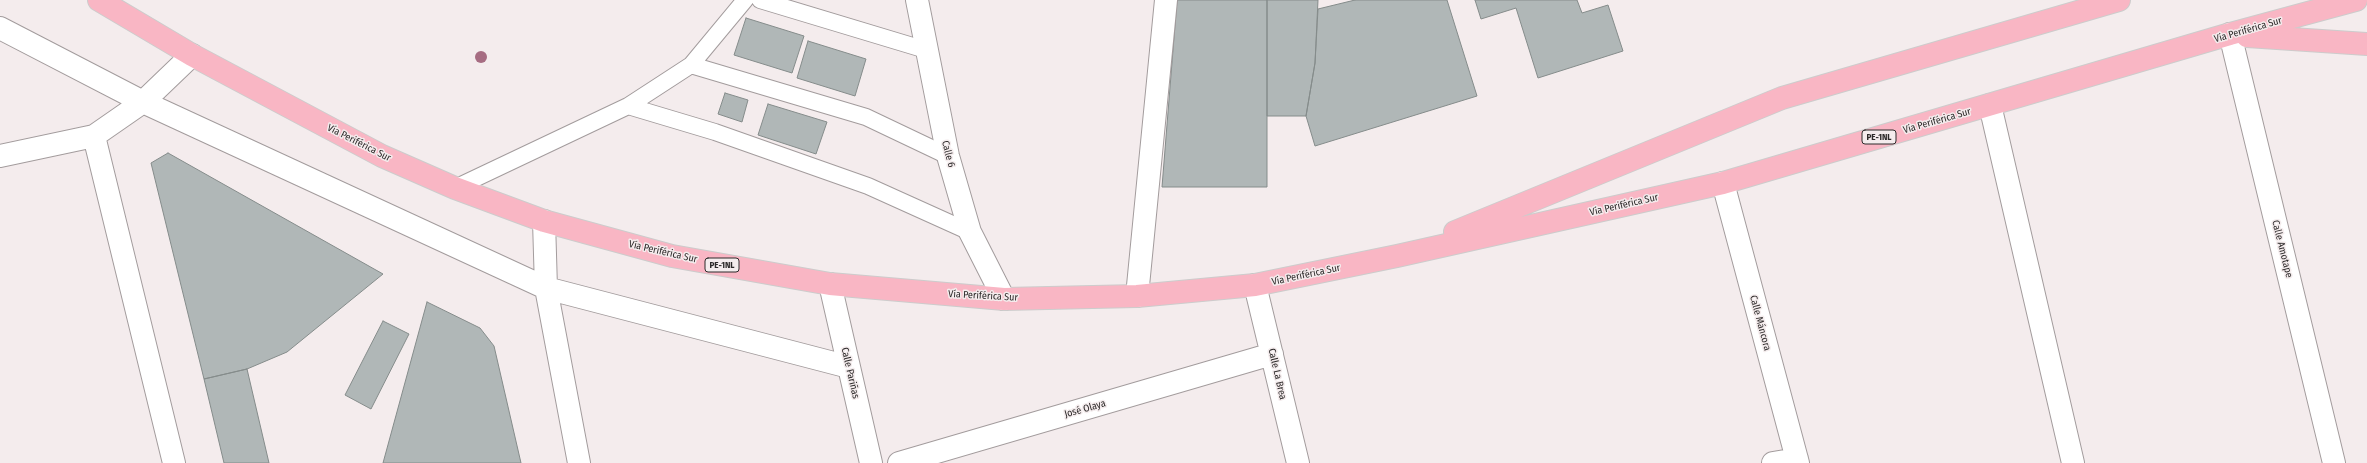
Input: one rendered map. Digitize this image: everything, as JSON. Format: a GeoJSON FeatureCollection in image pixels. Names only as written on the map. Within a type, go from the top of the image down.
{"type":"FeatureCollection","features":[{"type":"Feature","properties":{"kind":"highway","name":"Vía Periférica Sur"},"geometry":{"type":"LineString","coordinates":[[98,0],[192,55],[382,156],[455,188],[544,221],[672,256],[830,284],[1004,299],[1137,296],[1255,285],[1397,256],[1723,183],[2230,34],[2356,0]]}},
{"type":"Feature","properties":{"kind":"highway","name":"Vía Periférica Sur"},"geometry":{"type":"LineString","coordinates":[[1397,256],[1782,98],[2119,0]]}},
{"type":"Feature","properties":{"kind":"highway"},"geometry":{"type":"LineString","coordinates":[[2230,34],[2367,44]]}},
{"type":"Feature","properties":{"kind":"street","name":"Calle 6"},"geometry":{"type":"LineString","coordinates":[[917,0],[948,156],[970,232],[1004,299]]}},
{"type":"Feature","properties":{"kind":"street"},"geometry":{"type":"LineString","coordinates":[[1137,296],[1166,0]]}},
{"type":"Feature","properties":{"kind":"street"},"geometry":{"type":"LineString","coordinates":[[0,28],[143,102],[546,288],[849,367]]}},
{"type":"Feature","properties":{"kind":"street","name":"Calle Amotape"},"geometry":{"type":"LineString","coordinates":[[2230,34],[2334,463]]}},
{"type":"Feature","properties":{"kind":"street"},"geometry":{"type":"LineString","coordinates":[[0,156],[94,136],[143,102],[192,55]]}},
{"type":"Feature","properties":{"kind":"street"},"geometry":{"type":"LineString","coordinates":[[1990,105],[2073,463]]}},
{"type":"Feature","properties":{"kind":"street"},"geometry":{"type":"LineString","coordinates":[[94,136],[174,463]]}},
{"type":"Feature","properties":{"kind":"street","name":"Calle Máncora"},"geometry":{"type":"LineString","coordinates":[[1723,183],[1797,461]]}},
{"type":"Feature","properties":{"kind":"street"},"geometry":{"type":"LineString","coordinates":[[544,221],[546,288],[579,463]]}},
{"type":"Feature","properties":{"kind":"street","name":"Calle Pariñas"},"geometry":{"type":"LineString","coordinates":[[830,284],[871,463]]}},
{"type":"Feature","properties":{"kind":"street","name":"Calle La Brea"},"geometry":{"type":"LineString","coordinates":[[1255,285],[1298,463]]}},
{"type":"Feature","properties":{"kind":"street","name":"José Olaya"},"geometry":{"type":"LineString","coordinates":[[899,463],[1272,354]]}},
{"type":"Feature","properties":{"kind":"street"},"geometry":{"type":"LineString","coordinates":[[1773,463],[1797,461]]}},
{"type":"Feature","properties":{"kind":"lane"},"geometry":{"type":"LineString","coordinates":[[455,188],[628,106],[691,65],[745,0]]}},
{"type":"Feature","properties":{"kind":"lane"},"geometry":{"type":"LineString","coordinates":[[760,0],[926,50]]}},
{"type":"Feature","properties":{"kind":"lane"},"geometry":{"type":"LineString","coordinates":[[691,65],[866,117],[948,156]]}},
{"type":"Feature","properties":{"kind":"lane"},"geometry":{"type":"LineString","coordinates":[[628,106],[714,132],[868,186],[970,232]]}},
{"type":"Feature","properties":{"kind":"building"},"geometry":{"type":"Polygon","coordinates":[[[1177,0],[1267,0],[1267,187],[1162,187],[1177,0]]]}},
{"type":"Feature","properties":{"kind":"building"},"geometry":{"type":"Polygon","coordinates":[[[1267,0],[1318,0],[1315,63],[1306,116],[1267,116],[1267,0]]]}},
{"type":"Feature","properties":{"kind":"building"},"geometry":{"type":"Polygon","coordinates":[[[1355,0],[1447,0],[1477,96],[1315,146],[1306,116],[1315,63],[1318,9],[1355,0]]]}},
{"type":"Feature","properties":{"kind":"building"},"geometry":{"type":"Polygon","coordinates":[[[1475,0],[1577,0],[1582,13],[1608,5],[1623,51],[1538,78],[1516,8],[1481,19],[1475,0]]]}},
{"type":"Feature","properties":{"kind":"building"},"geometry":{"type":"Polygon","coordinates":[[[746,18],[804,36],[792,73],[734,55],[746,18]]]}},
{"type":"Feature","properties":{"kind":"building"},"geometry":{"type":"Polygon","coordinates":[[[808,41],[866,59],[855,96],[797,78],[808,41]]]}},
{"type":"Feature","properties":{"kind":"building"},"geometry":{"type":"Polygon","coordinates":[[[725,93],[748,100],[742,122],[718,114],[725,93]]]}},
{"type":"Feature","properties":{"kind":"building"},"geometry":{"type":"Polygon","coordinates":[[[768,104],[827,122],[816,154],[758,135],[768,104]]]}},
{"type":"Feature","properties":{"kind":"building"},"geometry":{"type":"Polygon","coordinates":[[[168,153],[383,274],[287,352],[247,369],[204,379],[151,163],[168,153]]]}},
{"type":"Feature","properties":{"kind":"building"},"geometry":{"type":"Polygon","coordinates":[[[427,302],[480,328],[494,346],[521,463],[383,463],[427,302]]]}},
{"type":"Feature","properties":{"kind":"building"},"geometry":{"type":"Polygon","coordinates":[[[383,321],[409,334],[371,409],[345,395],[383,321]]]}},
{"type":"Feature","properties":{"kind":"building"},"geometry":{"type":"Polygon","coordinates":[[[247,369],[269,463],[224,463],[204,379],[247,369]]]}}]}
